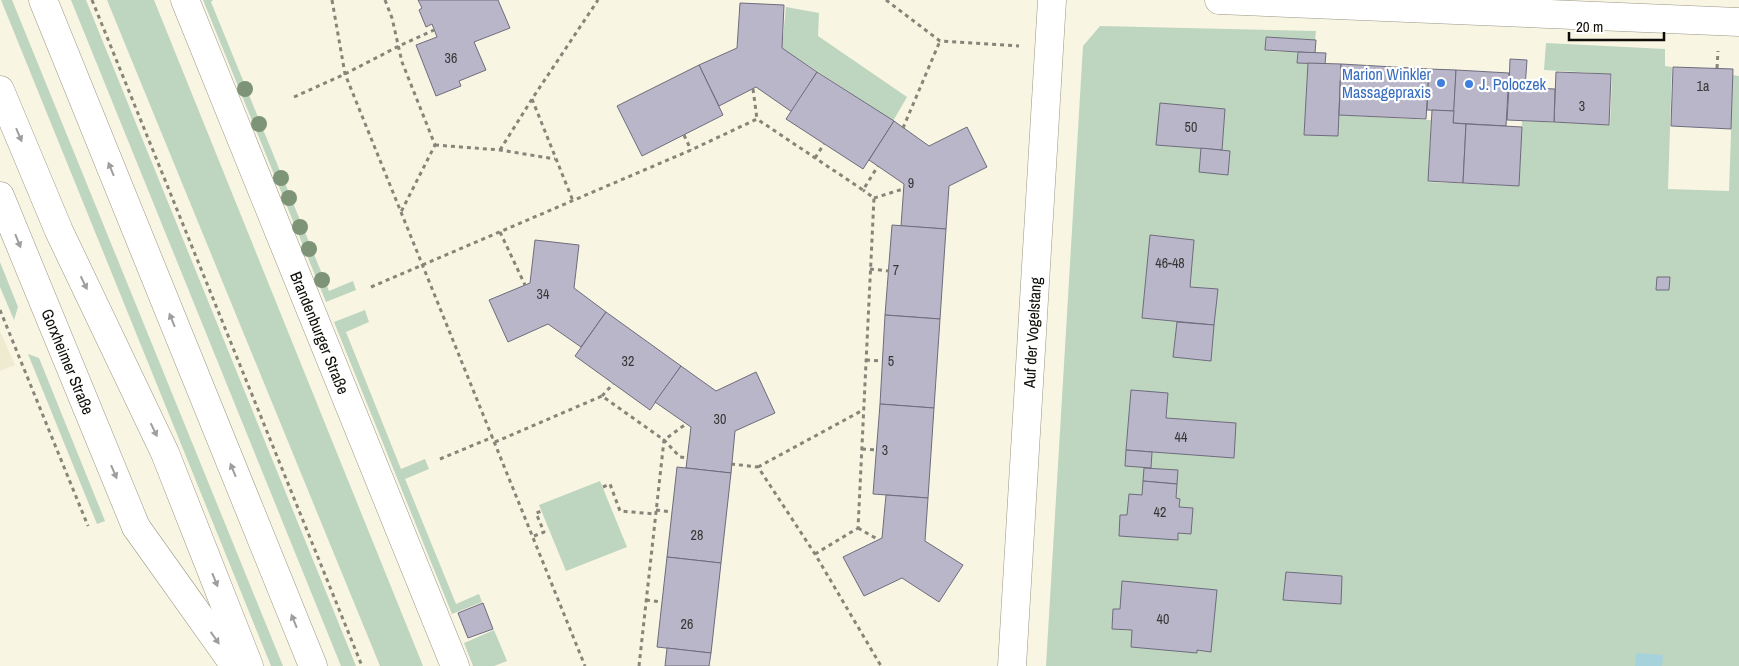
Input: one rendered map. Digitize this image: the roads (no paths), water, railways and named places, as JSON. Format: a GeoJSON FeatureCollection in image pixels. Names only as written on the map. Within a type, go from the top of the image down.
{"type":"FeatureCollection","features":[{"type":"Feature","properties":{"kind":"main road"},"geometry":{"type":"LineString","coordinates":[[43,0],[313,666]]}},
{"type":"Feature","properties":{"kind":"main road","name":"Brandenburger Straße"},"geometry":{"type":"LineString","coordinates":[[185,0],[455,666]]}},
{"type":"Feature","properties":{"kind":"main road","name":"Auf der Vogelstang"},"geometry":{"type":"LineString","coordinates":[[1012,666],[1052,0]]}},
{"type":"Feature","properties":{"kind":"main road"},"geometry":{"type":"LineString","coordinates":[[1218,0],[1739,22]]}},
{"type":"Feature","properties":{"kind":"main road"},"geometry":{"type":"LineString","coordinates":[[0,90],[59,231],[165,453],[249,666]]}},
{"type":"Feature","properties":{"kind":"main road","name":"Gorxheimer Straße"},"geometry":{"type":"LineString","coordinates":[[0,196],[136,527],[235,666]]}},
{"type":"Feature","properties":{"kind":"water"},"geometry":{"type":"Polygon","coordinates":[[[1636,653],[1663,655],[1662,666],[1635,666],[1636,653]]]}},
{"type":"Feature","properties":{"kind":"place","name":"Marion Winkler Massagepraxis"},"geometry":{"type":"Point","coordinates":[1441,83]}},
{"type":"Feature","properties":{"kind":"place","name":"J. Poloczek"},"geometry":{"type":"Point","coordinates":[1469,84]}}]}
